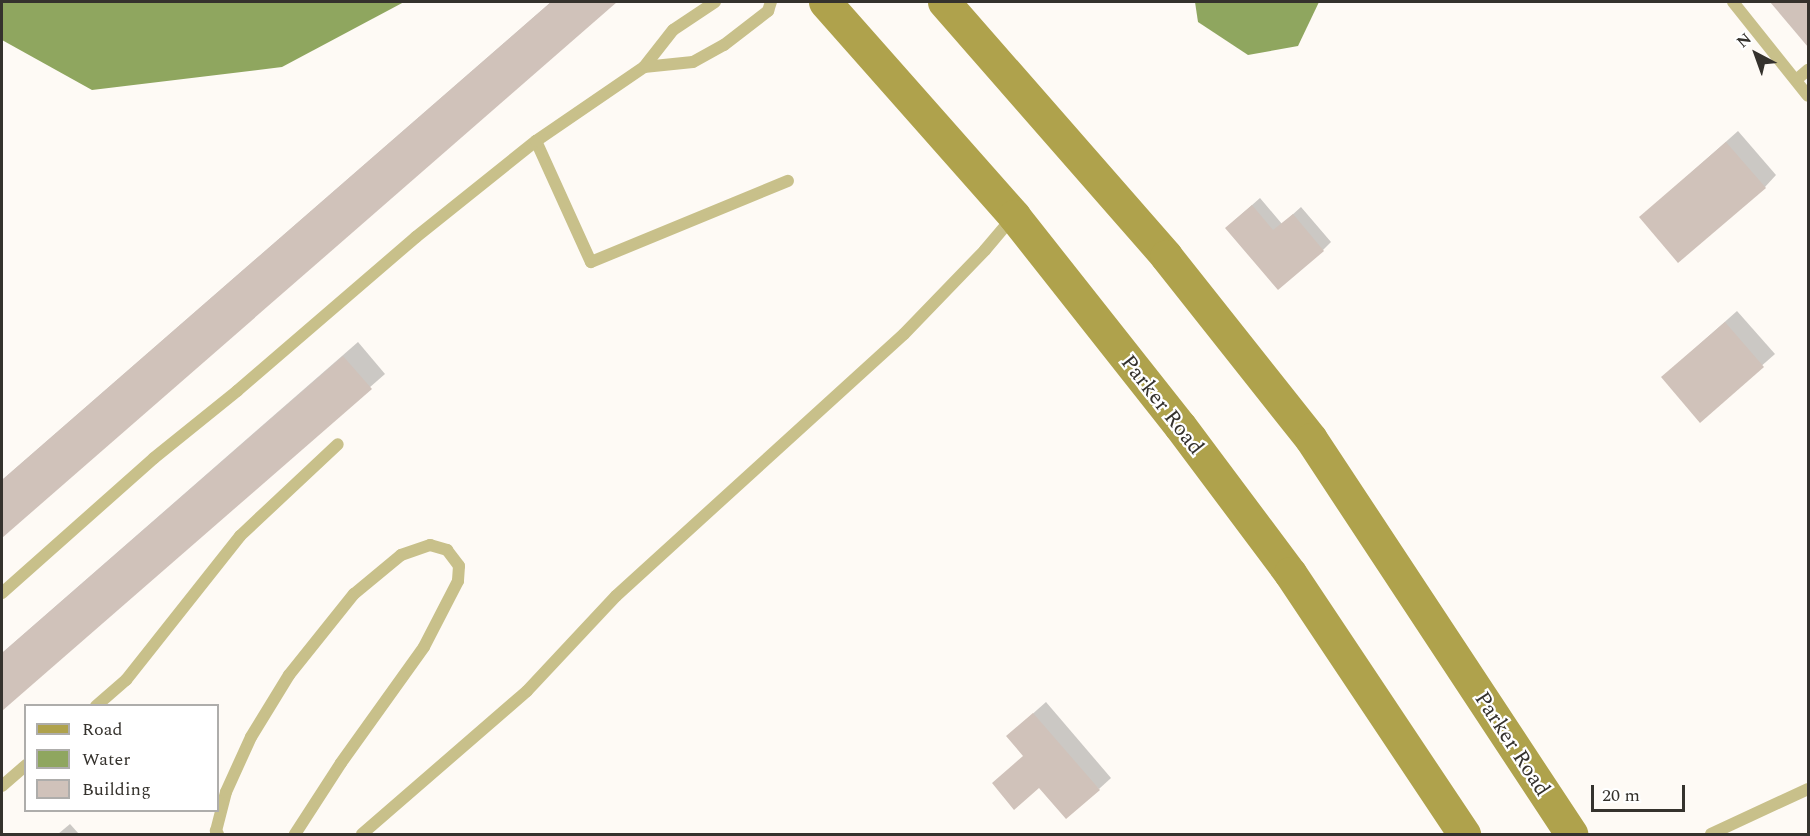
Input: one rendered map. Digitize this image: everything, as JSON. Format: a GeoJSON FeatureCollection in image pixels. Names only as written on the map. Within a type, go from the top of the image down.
{"type":"FeatureCollection","features":[{"type":"Feature","properties":{"kind":"main road","name":"Parker Road"},"geometry":{"type":"LineString","coordinates":[[825,2],[1014,216],[1180,426],[1290,573],[1464,834]]}},
{"type":"Feature","properties":{"kind":"main road","name":"Parker Road"},"geometry":{"type":"LineString","coordinates":[[944,2],[1166,256],[1311,439],[1570,834]]}},
{"type":"Feature","properties":{"kind":"lane"},"geometry":{"type":"LineString","coordinates":[[2,593],[154,458],[237,391],[416,237],[536,141],[644,67],[673,30],[715,2]]}},
{"type":"Feature","properties":{"kind":"lane"},"geometry":{"type":"LineString","coordinates":[[644,67],[693,62],[724,45],[768,11],[771,2]]}},
{"type":"Feature","properties":{"kind":"lane"},"geometry":{"type":"LineString","coordinates":[[1733,2],[1809,96]]}},
{"type":"Feature","properties":{"kind":"lane"},"geometry":{"type":"LineString","coordinates":[[1796,80],[1809,70]]}},
{"type":"Feature","properties":{"kind":"lane"},"geometry":{"type":"LineString","coordinates":[[536,141],[591,262],[788,181]]}},
{"type":"Feature","properties":{"kind":"lane"},"geometry":{"type":"LineString","coordinates":[[362,834],[527,691],[616,596],[903,334],[985,250],[1014,216]]}},
{"type":"Feature","properties":{"kind":"lane"},"geometry":{"type":"LineString","coordinates":[[97,704],[126,680],[240,536],[338,444]]}},
{"type":"Feature","properties":{"kind":"lane"},"geometry":{"type":"LineString","coordinates":[[218,834],[216,831],[226,792],[250,736],[289,675],[354,594],[401,555],[430,545],[447,550],[459,566],[458,581],[424,647],[341,763],[295,834]]}},
{"type":"Feature","properties":{"kind":"lane"},"geometry":{"type":"LineString","coordinates":[[2,786],[24,767]]}},
{"type":"Feature","properties":{"kind":"lane"},"geometry":{"type":"LineString","coordinates":[[1712,834],[1809,789]]}},
{"type":"Feature","properties":{"kind":"water"},"geometry":{"type":"Polygon","coordinates":[[[2,2],[404,2],[282,67],[92,90],[2,40],[2,2]]]}},
{"type":"Feature","properties":{"kind":"water"},"geometry":{"type":"Polygon","coordinates":[[[1195,2],[1319,2],[1298,46],[1248,55],[1198,22],[1195,2]]]}},
{"type":"Feature","properties":{"kind":"building"},"geometry":{"type":"Polygon","coordinates":[[[551,2],[617,2],[2,538],[2,480],[551,2]]]}},
{"type":"Feature","properties":{"kind":"building"},"geometry":{"type":"Polygon","coordinates":[[[1770,2],[1808,2],[1808,47],[1770,2]]]}},
{"type":"Feature","properties":{"kind":"building"},"geometry":{"type":"Polygon","coordinates":[[[1726,142],[1766,188],[1678,263],[1639,217],[1726,142]]]}},
{"type":"Feature","properties":{"kind":"building"},"geometry":{"type":"Polygon","coordinates":[[[1252,205],[1273,230],[1293,214],[1324,251],[1278,290],[1225,228],[1252,205]]]}},
{"type":"Feature","properties":{"kind":"building"},"geometry":{"type":"Polygon","coordinates":[[[1725,322],[1764,367],[1700,423],[1661,377],[1725,322]]]}},
{"type":"Feature","properties":{"kind":"building"},"geometry":{"type":"Polygon","coordinates":[[[343,356],[372,389],[2,711],[2,653],[343,356]]]}},
{"type":"Feature","properties":{"kind":"building"},"geometry":{"type":"Polygon","coordinates":[[[1033,713],[1100,790],[1066,819],[1039,788],[1014,810],[992,783],[1023,756],[1006,736],[1033,713]]]}}]}
